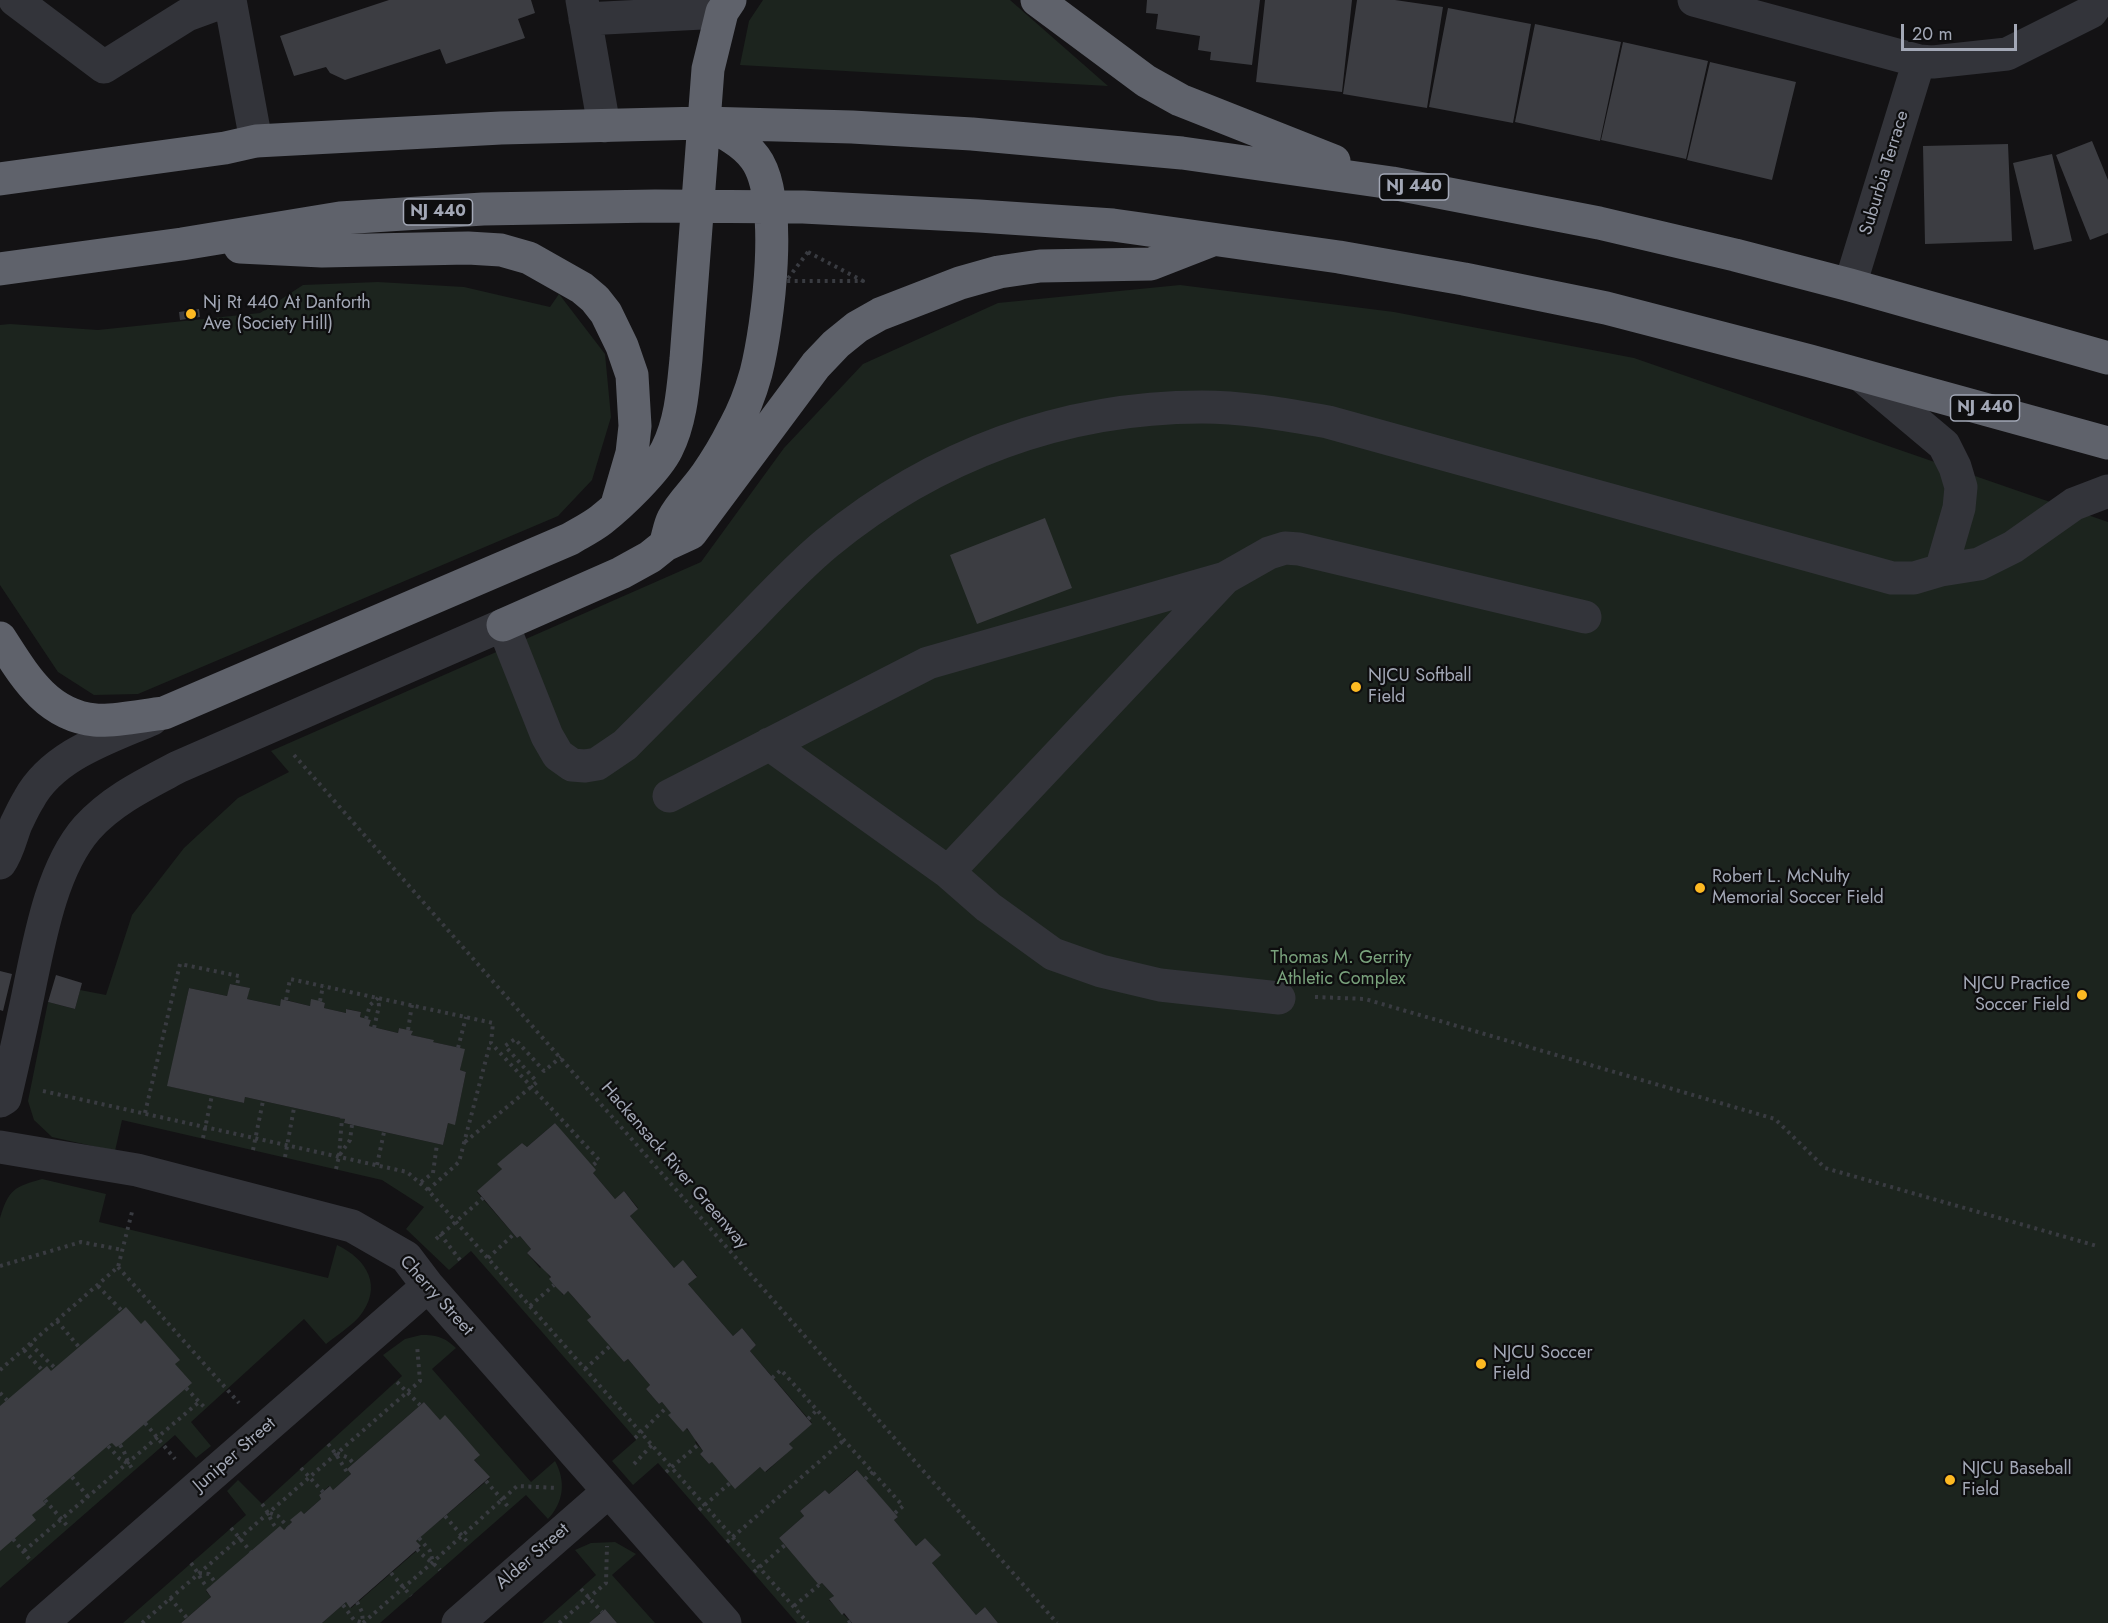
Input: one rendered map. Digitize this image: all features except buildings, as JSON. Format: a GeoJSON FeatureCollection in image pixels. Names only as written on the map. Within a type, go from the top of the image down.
{"type":"FeatureCollection","features":[{"type":"Feature","properties":{"kind":"highway"},"geometry":{"type":"LineString","coordinates":[[1037,0],[1146,81],[1180,100],[1392,183]]}},
{"type":"Feature","properties":{"kind":"highway"},"geometry":{"type":"LineString","coordinates":[[0,638],[36,689],[56,708],[96,721],[164,713],[570,539],[602,519],[655,466],[666,451],[682,399],[708,69],[726,6]]}},
{"type":"Feature","properties":{"kind":"highway","name":"NJ 440"},"geometry":{"type":"LineString","coordinates":[[0,179],[225,148],[256,141],[501,128],[703,123],[881,128],[1044,139],[1182,153],[1392,183],[1599,223],[1850,285],[2108,358]]}},
{"type":"Feature","properties":{"kind":"highway"},"geometry":{"type":"LineString","coordinates":[[665,545],[673,519],[707,474],[735,427],[756,374],[765,325],[770,261],[769,190],[756,159],[745,147],[726,133],[703,123]]}},
{"type":"Feature","properties":{"kind":"highway","name":"NJ 440"},"geometry":{"type":"LineString","coordinates":[[0,269],[182,244],[340,218],[483,209],[771,207],[883,211],[1113,225],[1340,257],[1535,293],[1676,325],[2108,443]]}},
{"type":"Feature","properties":{"kind":"highway"},"geometry":{"type":"LineString","coordinates":[[503,625],[621,573],[650,557],[665,545],[691,533],[816,365],[836,344],[880,314],[940,290],[999,272],[1040,266],[1151,264],[1214,240]]}},
{"type":"Feature","properties":{"kind":"highway"},"geometry":{"type":"LineString","coordinates":[[182,244],[322,251],[457,248],[501,250],[529,258],[571,281],[595,299],[606,314],[622,346],[632,375],[635,398],[634,435],[627,470],[616,505]]}},
{"type":"Feature","properties":{"kind":"street"},"geometry":{"type":"LineString","coordinates":[[15,0],[104,67],[181,7],[229,0],[256,141]]}},
{"type":"Feature","properties":{"kind":"street"},"geometry":{"type":"LineString","coordinates":[[1694,0],[1919,61],[1933,62],[2007,54],[2091,12],[2100,0]]}},
{"type":"Feature","properties":{"kind":"street"},"geometry":{"type":"LineString","coordinates":[[604,126],[583,9],[726,6]]}},
{"type":"Feature","properties":{"kind":"street","name":"Suburbia Terrace"},"geometry":{"type":"LineString","coordinates":[[1850,285],[1919,61]]}},
{"type":"Feature","properties":{"kind":"street"},"geometry":{"type":"LineString","coordinates":[[1862,376],[1944,445],[1955,467],[1961,488],[1959,508],[1941,570]]}},
{"type":"Feature","properties":{"kind":"street"},"geometry":{"type":"LineString","coordinates":[[0,1101],[4,1098],[10,1033],[58,878],[71,849],[88,827],[108,808],[129,793],[178,767],[503,625],[547,736],[558,755],[572,765],[597,764],[626,745],[783,584],[826,544],[873,509],[917,481],[957,461],[1022,434],[1107,414],[1204,407],[1266,411],[1328,422],[1892,578],[1928,576],[1941,570],[1978,564],[2013,547],[2074,504],[2108,491]]}},
{"type":"Feature","properties":{"kind":"street"},"geometry":{"type":"LineString","coordinates":[[948,872],[1225,579],[1269,552],[1285,548],[1299,549],[1584,617]]}},
{"type":"Feature","properties":{"kind":"street"},"geometry":{"type":"LineString","coordinates":[[669,796],[928,663],[1225,579]]}},
{"type":"Feature","properties":{"kind":"street"},"geometry":{"type":"LineString","coordinates":[[0,863],[30,796],[54,770],[84,748],[164,713]]}},
{"type":"Feature","properties":{"kind":"street"},"geometry":{"type":"LineString","coordinates":[[769,744],[948,872],[988,907],[1053,954],[1101,971],[1160,985],[1279,998]]}},
{"type":"Feature","properties":{"kind":"street","name":"Cherry Street"},"geometry":{"type":"LineString","coordinates":[[0,1148],[142,1172],[352,1226],[417,1282],[609,1491],[725,1623]]}},
{"type":"Feature","properties":{"kind":"street","name":"Juniper Street"},"geometry":{"type":"LineString","coordinates":[[42,1623],[263,1430],[417,1282]]}},
{"type":"Feature","properties":{"kind":"street","name":"Alder Street"},"geometry":{"type":"LineString","coordinates":[[458,1623],[609,1491]]}},
{"type":"Feature","properties":{"kind":"path"},"geometry":{"type":"LineString","coordinates":[[808,252],[863,281],[852,281],[786,281],[808,252]]}},
{"type":"Feature","properties":{"kind":"path","name":"Hackensack River Greenway"},"geometry":{"type":"LineString","coordinates":[[272,726],[297,758],[1057,1623]]}},
{"type":"Feature","properties":{"kind":"path"},"geometry":{"type":"LineString","coordinates":[[145,1113],[180,964],[239,976],[237,985]]}},
{"type":"Feature","properties":{"kind":"path"},"geometry":{"type":"LineString","coordinates":[[286,1000],[290,979],[493,1023],[491,1043],[459,1162],[428,1190]]}},
{"type":"Feature","properties":{"kind":"path"},"geometry":{"type":"LineString","coordinates":[[320,1001],[322,986]]}},
{"type":"Feature","properties":{"kind":"path"},"geometry":{"type":"LineString","coordinates":[[1279,998],[1304,996],[1365,999],[1774,1119],[1825,1168],[2097,1246]]}},
{"type":"Feature","properties":{"kind":"path"},"geometry":{"type":"LineString","coordinates":[[366,1019],[370,1005],[378,998]]}},
{"type":"Feature","properties":{"kind":"path"},"geometry":{"type":"LineString","coordinates":[[374,1028],[379,1006],[378,998]]}},
{"type":"Feature","properties":{"kind":"path"},"geometry":{"type":"LineString","coordinates":[[408,1030],[412,1005]]}},
{"type":"Feature","properties":{"kind":"path"},"geometry":{"type":"LineString","coordinates":[[458,1048],[466,1017]]}},
{"type":"Feature","properties":{"kind":"path"},"geometry":{"type":"LineString","coordinates":[[465,1142],[537,1082],[505,1046],[515,1039],[544,1071],[561,1057]]}},
{"type":"Feature","properties":{"kind":"path"},"geometry":{"type":"LineString","coordinates":[[491,1043],[599,1160],[592,1166]]}},
{"type":"Feature","properties":{"kind":"path"},"geometry":{"type":"LineString","coordinates":[[203,1138],[212,1095]]}},
{"type":"Feature","properties":{"kind":"path"},"geometry":{"type":"LineString","coordinates":[[253,1150],[262,1101]]}},
{"type":"Feature","properties":{"kind":"path"},"geometry":{"type":"LineString","coordinates":[[285,1157],[294,1108]]}},
{"type":"Feature","properties":{"kind":"path"},"geometry":{"type":"LineString","coordinates":[[336,1169],[342,1118]]}},
{"type":"Feature","properties":{"kind":"path"},"geometry":{"type":"LineString","coordinates":[[339,1156],[350,1140],[352,1125]]}},
{"type":"Feature","properties":{"kind":"path"},"geometry":{"type":"LineString","coordinates":[[377,1165],[384,1132]]}},
{"type":"Feature","properties":{"kind":"path"},"geometry":{"type":"LineString","coordinates":[[421,1182],[433,1173],[437,1144]]}},
{"type":"Feature","properties":{"kind":"path"},"geometry":{"type":"LineString","coordinates":[[0,1370],[118,1268],[142,1172]]}},
{"type":"Feature","properties":{"kind":"path"},"geometry":{"type":"LineString","coordinates":[[142,1623],[420,1381],[417,1282],[440,1234],[483,1198]]}},
{"type":"Feature","properties":{"kind":"path"},"geometry":{"type":"LineString","coordinates":[[440,1234],[460,1260]]}},
{"type":"Feature","properties":{"kind":"path"},"geometry":{"type":"LineString","coordinates":[[488,1258],[514,1234]]}},
{"type":"Feature","properties":{"kind":"path"},"geometry":{"type":"LineString","coordinates":[[0,1266],[81,1242],[123,1250]]}},
{"type":"Feature","properties":{"kind":"path"},"geometry":{"type":"LineString","coordinates":[[118,1268],[263,1430]]}},
{"type":"Feature","properties":{"kind":"path"},"geometry":{"type":"LineString","coordinates":[[530,1306],[554,1285]]}},
{"type":"Feature","properties":{"kind":"path"},"geometry":{"type":"LineString","coordinates":[[98,1286],[122,1311]]}},
{"type":"Feature","properties":{"kind":"path"},"geometry":{"type":"LineString","coordinates":[[57,1321],[79,1347]]}},
{"type":"Feature","properties":{"kind":"path"},"geometry":{"type":"LineString","coordinates":[[30,1344],[55,1368]]}},
{"type":"Feature","properties":{"kind":"path"},"geometry":{"type":"LineString","coordinates":[[585,1369],[610,1346]]}},
{"type":"Feature","properties":{"kind":"path"},"geometry":{"type":"LineString","coordinates":[[24,1350],[42,1370]]}},
{"type":"Feature","properties":{"kind":"path"},"geometry":{"type":"LineString","coordinates":[[772,1378],[782,1370],[903,1506],[895,1513]]}},
{"type":"Feature","properties":{"kind":"path"},"geometry":{"type":"LineString","coordinates":[[397,1382],[420,1405]]}},
{"type":"Feature","properties":{"kind":"path"},"geometry":{"type":"LineString","coordinates":[[186,1388],[206,1409]]}},
{"type":"Feature","properties":{"kind":"path"},"geometry":{"type":"LineString","coordinates":[[0,1393],[7,1400]]}},
{"type":"Feature","properties":{"kind":"path"},"geometry":{"type":"LineString","coordinates":[[24,1551],[199,1402]]}},
{"type":"Feature","properties":{"kind":"path"},"geometry":{"type":"LineString","coordinates":[[635,1438],[666,1408]]}},
{"type":"Feature","properties":{"kind":"path"},"geometry":{"type":"LineString","coordinates":[[808,1419],[818,1410]]}},
{"type":"Feature","properties":{"kind":"path"},"geometry":{"type":"LineString","coordinates":[[145,1423],[197,1487]]}},
{"type":"Feature","properties":{"kind":"path"},"geometry":{"type":"LineString","coordinates":[[727,1542],[844,1440]]}},
{"type":"Feature","properties":{"kind":"path"},"geometry":{"type":"LineString","coordinates":[[328,1444],[337,1453],[350,1458],[353,1463]]}},
{"type":"Feature","properties":{"kind":"path"},"geometry":{"type":"LineString","coordinates":[[120,1445],[134,1471]]}},
{"type":"Feature","properties":{"kind":"path"},"geometry":{"type":"LineString","coordinates":[[666,1472],[698,1445]]}},
{"type":"Feature","properties":{"kind":"path"},"geometry":{"type":"LineString","coordinates":[[108,1446],[120,1459],[128,1463]]}},
{"type":"Feature","properties":{"kind":"path"},"geometry":{"type":"LineString","coordinates":[[337,1453],[341,1465],[349,1475]]}},
{"type":"Feature","properties":{"kind":"path"},"geometry":{"type":"LineString","coordinates":[[301,1468],[323,1492]]}},
{"type":"Feature","properties":{"kind":"path"},"geometry":{"type":"LineString","coordinates":[[865,1479],[873,1472]]}},
{"type":"Feature","properties":{"kind":"path"},"geometry":{"type":"LineString","coordinates":[[72,1477],[88,1497]]}},
{"type":"Feature","properties":{"kind":"path"},"geometry":{"type":"LineString","coordinates":[[486,1481],[510,1509]]}},
{"type":"Feature","properties":{"kind":"path"},"geometry":{"type":"LineString","coordinates":[[699,1510],[730,1483]]}},
{"type":"Feature","properties":{"kind":"path"},"geometry":{"type":"LineString","coordinates":[[363,1623],[434,1563],[517,1486],[609,1491],[606,1583],[560,1623]]}},
{"type":"Feature","properties":{"kind":"path"},"geometry":{"type":"LineString","coordinates":[[45,1500],[69,1528]]}},
{"type":"Feature","properties":{"kind":"path"},"geometry":{"type":"LineString","coordinates":[[262,1504],[277,1529]]}},
{"type":"Feature","properties":{"kind":"path"},"geometry":{"type":"LineString","coordinates":[[269,1513],[278,1516],[288,1527]]}},
{"type":"Feature","properties":{"kind":"path"},"geometry":{"type":"LineString","coordinates":[[445,1516],[469,1544]]}},
{"type":"Feature","properties":{"kind":"path"},"geometry":{"type":"LineString","coordinates":[[231,1528],[251,1552]]}},
{"type":"Feature","properties":{"kind":"path"},"geometry":{"type":"LineString","coordinates":[[419,1538],[430,1551],[434,1563],[440,1570]]}},
{"type":"Feature","properties":{"kind":"path"},"geometry":{"type":"LineString","coordinates":[[13,1539],[31,1561]]}},
{"type":"Feature","properties":{"kind":"path"},"geometry":{"type":"LineString","coordinates":[[754,1572],[785,1545]]}},
{"type":"Feature","properties":{"kind":"path"},"geometry":{"type":"LineString","coordinates":[[417,1550],[424,1558],[434,1563]]}},
{"type":"Feature","properties":{"kind":"path"},"geometry":{"type":"LineString","coordinates":[[191,1563],[199,1573],[201,1581],[208,1588]]}},
{"type":"Feature","properties":{"kind":"path"},"geometry":{"type":"LineString","coordinates":[[391,1572],[411,1596]]}},
{"type":"Feature","properties":{"kind":"path"},"geometry":{"type":"LineString","coordinates":[[199,1573],[209,1574],[215,1582]]}},
{"type":"Feature","properties":{"kind":"path"},"geometry":{"type":"LineString","coordinates":[[794,1606],[819,1585]]}},
{"type":"Feature","properties":{"kind":"path"},"geometry":{"type":"LineString","coordinates":[[580,1589],[602,1612]]}},
{"type":"Feature","properties":{"kind":"path"},"geometry":{"type":"LineString","coordinates":[[170,1598],[187,1618]]}},
{"type":"Feature","properties":{"kind":"path"},"geometry":{"type":"LineString","coordinates":[[357,1602],[362,1612],[363,1623]]}},
{"type":"Feature","properties":{"kind":"path"},"geometry":{"type":"LineString","coordinates":[[343,1605],[354,1620],[363,1623]]}},
{"type":"Feature","properties":{"kind":"green space"},"geometry":{"type":"Polygon","coordinates":[[[763,0],[1010,0],[1108,86],[740,65],[749,21],[763,0]]]}},
{"type":"Feature","properties":{"kind":"green space"},"geometry":{"type":"Polygon","coordinates":[[[378,282],[464,287],[550,307],[559,294],[605,354],[611,417],[592,480],[558,516],[138,694],[94,695],[58,672],[0,585],[0,325],[98,330],[260,313],[303,285],[378,282]]]}},
{"type":"Feature","properties":{"kind":"green space","name":"Thomas M. Gerrity Athletic Complex"},"geometry":{"type":"Polygon","coordinates":[[[1180,285],[1394,312],[1634,358],[2108,522],[2108,1623],[998,1623],[985,1607],[976,1615],[932,1563],[940,1555],[925,1538],[916,1546],[894,1520],[898,1517],[856,1470],[829,1494],[825,1490],[800,1511],[804,1516],[779,1538],[819,1584],[822,1583],[834,1596],[829,1600],[852,1623],[797,1623],[658,1463],[633,1485],[612,1461],[636,1440],[635,1438],[471,1251],[449,1270],[406,1229],[424,1207],[382,1180],[122,1120],[115,1151],[52,1137],[34,1120],[28,1101],[48,1002],[75,1009],[80,990],[106,995],[132,915],[184,848],[238,798],[289,772],[271,751],[701,562],[784,448],[863,364],[998,303],[1180,285]],[[231,984],[227,996],[189,988],[168,1086],[244,1103],[245,1097],[345,1119],[344,1123],[443,1145],[448,1123],[455,1124],[466,1072],[460,1070],[464,1049],[411,1035],[412,1031],[399,1028],[398,1033],[369,1026],[371,1020],[360,1017],[361,1012],[347,1009],[346,1013],[324,1008],[325,1003],[312,1000],[310,1006],[282,999],[280,1006],[247,999],[249,988],[231,984]],[[555,1123],[527,1147],[522,1143],[498,1164],[502,1169],[477,1192],[517,1238],[520,1236],[531,1249],[527,1253],[540,1268],[542,1266],[563,1295],[568,1291],[591,1317],[588,1320],[624,1362],[628,1359],[650,1385],[646,1389],[659,1404],[662,1402],[697,1440],[695,1442],[703,1451],[700,1454],[709,1464],[712,1462],[736,1488],[760,1467],[766,1472],[792,1448],[789,1444],[812,1423],[750,1351],[756,1345],[742,1328],[733,1336],[688,1284],[697,1276],[683,1261],[674,1268],[630,1216],[638,1208],[624,1191],[615,1199],[555,1123]]]}},
{"type":"Feature","properties":{"kind":"green space"},"geometry":{"type":"Polygon","coordinates":[[[42,1179],[106,1194],[99,1222],[328,1278],[337,1245],[357,1258],[364,1266],[369,1275],[370,1295],[359,1317],[326,1344],[304,1319],[191,1422],[211,1446],[196,1458],[175,1435],[0,1588],[0,1218],[6,1201],[14,1191],[25,1184],[42,1179]]]}},
{"type":"Feature","properties":{"kind":"green space"},"geometry":{"type":"Polygon","coordinates":[[[421,1335],[440,1337],[456,1348],[432,1369],[531,1482],[555,1461],[561,1476],[562,1491],[557,1506],[548,1519],[526,1495],[380,1623],[322,1623],[346,1602],[351,1608],[421,1547],[416,1541],[419,1538],[490,1478],[424,1402],[347,1469],[351,1474],[333,1490],[329,1486],[319,1495],[321,1499],[304,1514],[291,1520],[292,1522],[284,1530],[208,1588],[206,1591],[211,1597],[181,1623],[123,1623],[246,1515],[227,1491],[238,1480],[262,1504],[402,1376],[383,1355],[405,1339],[421,1335]]]}},
{"type":"Feature","properties":{"kind":"green space"},"geometry":{"type":"Polygon","coordinates":[[[615,1542],[636,1554],[612,1575],[655,1623],[617,1623],[605,1609],[589,1623],[542,1623],[596,1575],[575,1550],[591,1543],[615,1542]]]}},
{"type":"Feature","properties":{"kind":"place","name":"Nj Rt 440 At Danforth Ave (Society Hill)"},"geometry":{"type":"Point","coordinates":[191,314]}},
{"type":"Feature","properties":{"kind":"place","name":"NJCU Softball Field"},"geometry":{"type":"Point","coordinates":[1356,687]}},
{"type":"Feature","properties":{"kind":"place","name":"Robert L. McNulty Memorial Soccer Field"},"geometry":{"type":"Point","coordinates":[1700,888]}},
{"type":"Feature","properties":{"kind":"place","name":"NJCU Practice Soccer Field"},"geometry":{"type":"Point","coordinates":[2082,995]}},
{"type":"Feature","properties":{"kind":"place","name":"NJCU Soccer Field"},"geometry":{"type":"Point","coordinates":[1481,1364]}},
{"type":"Feature","properties":{"kind":"place","name":"NJCU Baseball Field"},"geometry":{"type":"Point","coordinates":[1950,1480]}}]}
